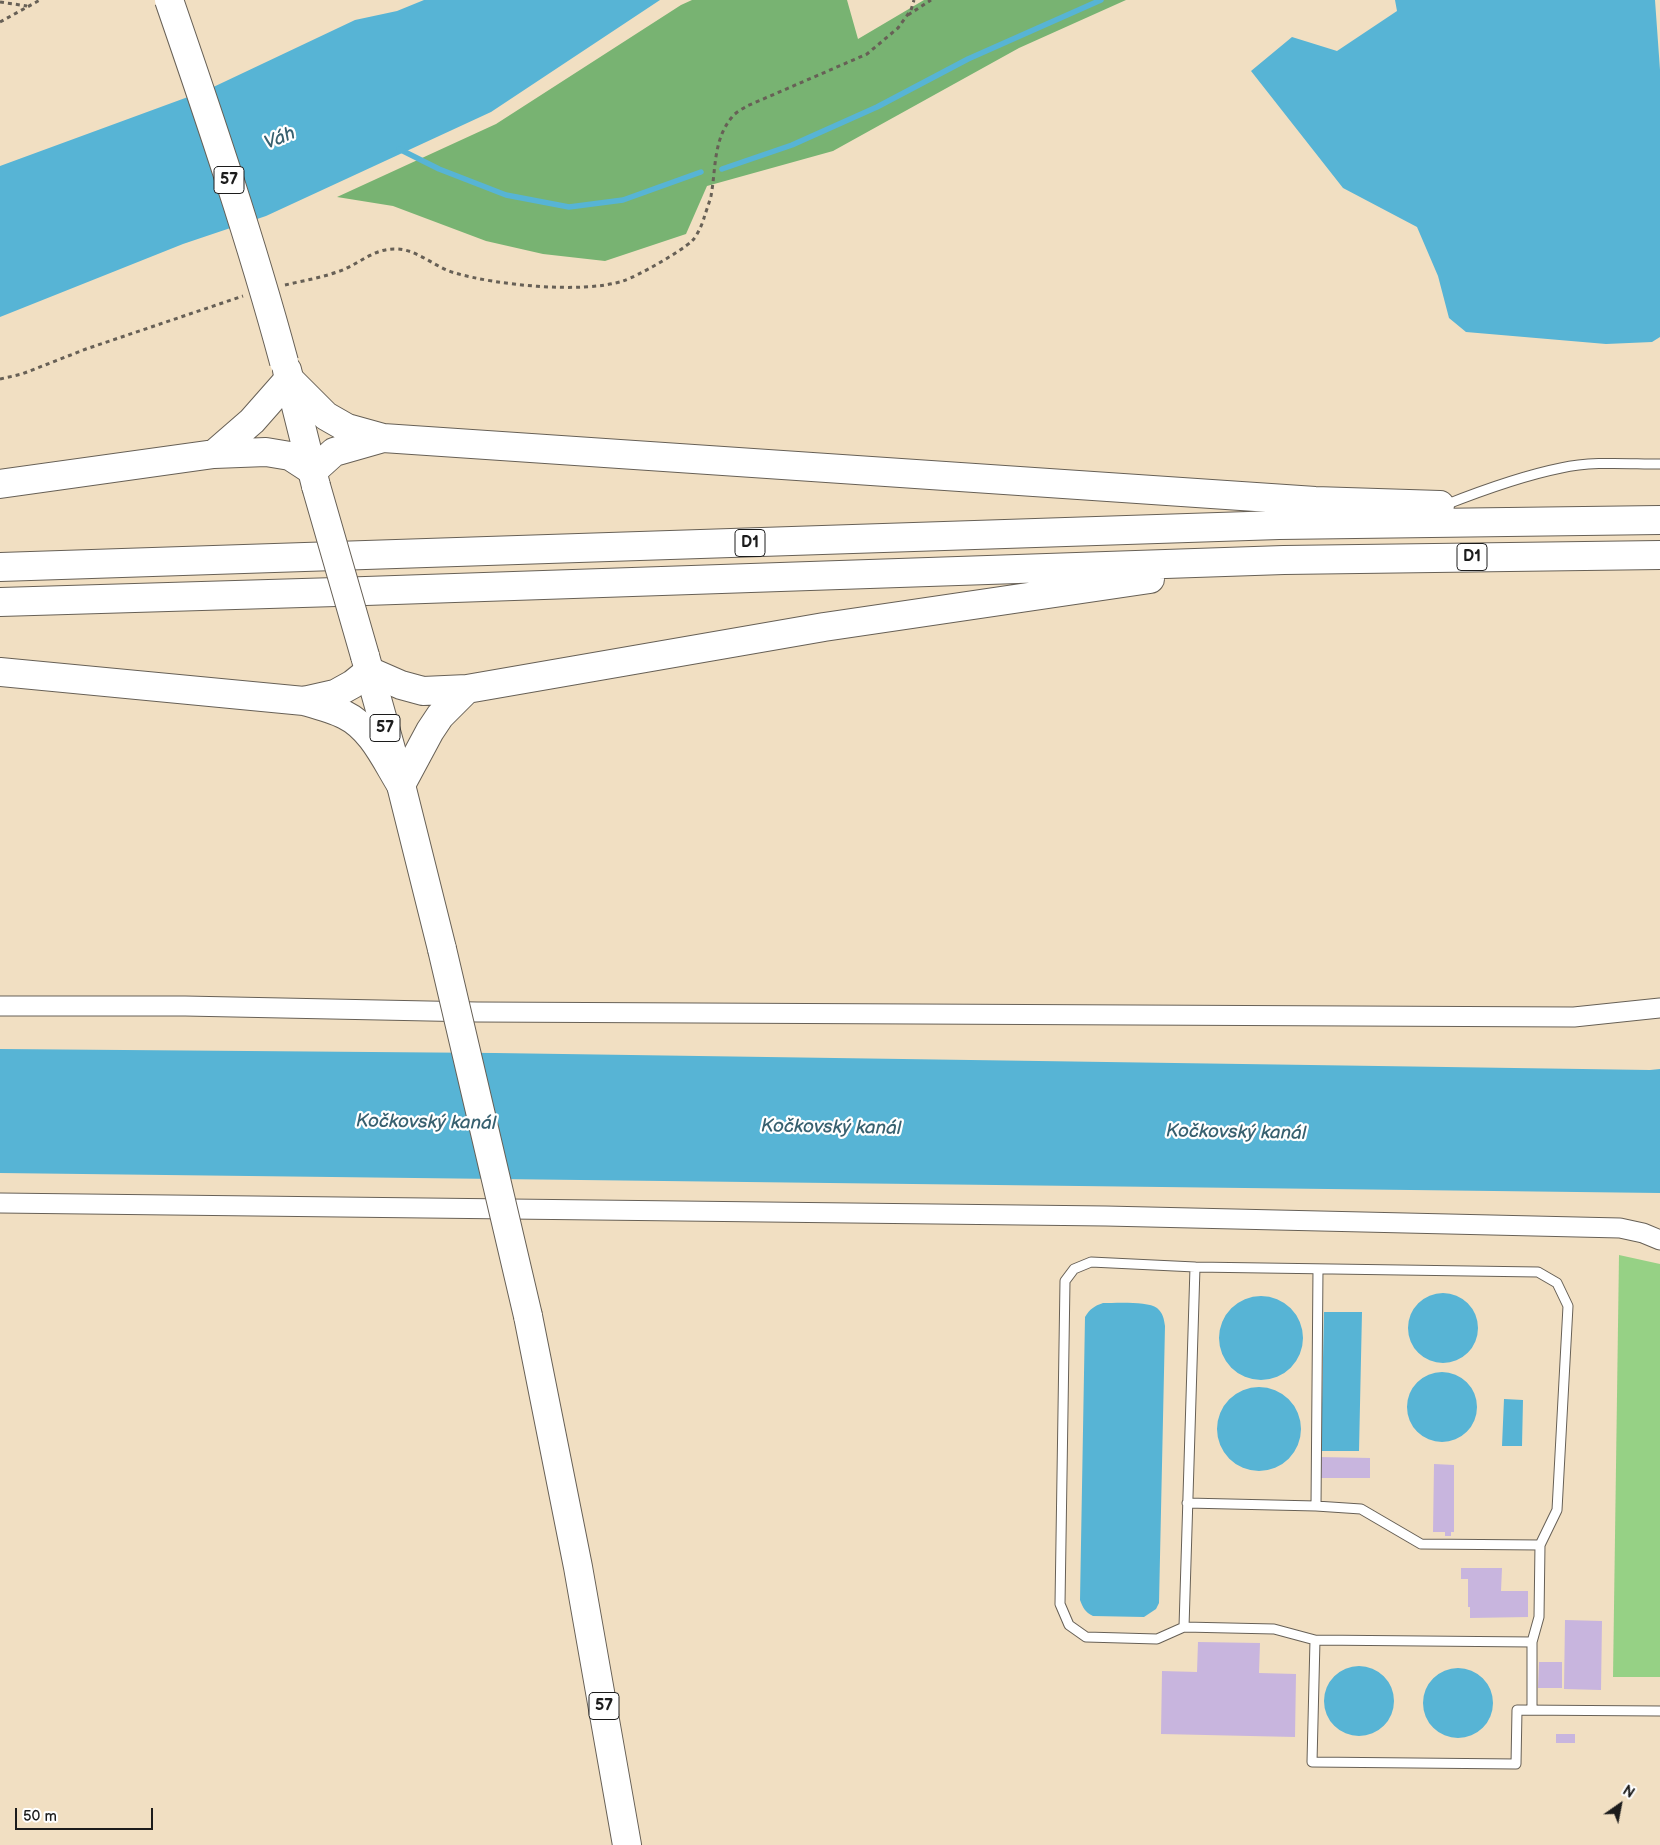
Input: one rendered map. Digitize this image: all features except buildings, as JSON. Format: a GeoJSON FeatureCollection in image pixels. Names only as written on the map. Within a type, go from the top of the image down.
{"type":"FeatureCollection","features":[{"type":"Feature","properties":{"kind":"main road","name":"57"},"geometry":{"type":"LineString","coordinates":[[169,0],[263,284],[315,479],[401,785],[528,1316],[578,1567],[627,1845]]}},
{"type":"Feature","properties":{"kind":"main road"},"geometry":{"type":"LineString","coordinates":[[214,454],[252,421],[287,370],[326,416],[347,428],[383,438],[1315,501],[1445,505],[1499,521]]}},
{"type":"Feature","properties":{"kind":"main road"},"geometry":{"type":"LineString","coordinates":[[0,484],[214,454],[266,452],[290,456],[315,479],[334,452],[383,438]]}},
{"type":"Feature","properties":{"kind":"main road","name":"D1"},"geometry":{"type":"LineString","coordinates":[[0,566],[1279,525],[1660,520]]}},
{"type":"Feature","properties":{"kind":"main road","name":"D1"},"geometry":{"type":"LineString","coordinates":[[0,602],[1284,560],[1660,555]]}},
{"type":"Feature","properties":{"kind":"main road"},"geometry":{"type":"LineString","coordinates":[[304,701],[335,694],[353,684],[367,664],[401,685],[422,690],[467,689],[824,627],[1284,560]]}},
{"type":"Feature","properties":{"kind":"main road"},"geometry":{"type":"LineString","coordinates":[[0,672],[304,701],[345,715],[362,726],[401,785],[440,716],[467,689]]}},
{"type":"Feature","properties":{"kind":"street"},"geometry":{"type":"LineString","coordinates":[[0,1006],[185,1006],[477,1012],[1544,1017],[1574,1017],[1660,1008]]}},
{"type":"Feature","properties":{"kind":"street"},"geometry":{"type":"LineString","coordinates":[[0,1203],[506,1208],[1308,1220],[1612,1227],[1634,1230],[1660,1240]]}},
{"type":"Feature","properties":{"kind":"lane"},"geometry":{"type":"LineString","coordinates":[[1445,505],[1488,488],[1562,468],[1595,464],[1660,464]]}},
{"type":"Feature","properties":{"kind":"lane"},"geometry":{"type":"LineString","coordinates":[[1532,1642],[1315,1640],[1274,1629],[1184,1627],[1157,1639],[1086,1637],[1069,1625],[1060,1604],[1065,1282],[1074,1269],[1091,1262],[1195,1267],[1538,1272],[1558,1283],[1568,1306],[1557,1510],[1540,1544],[1538,1617],[1532,1642],[1532,1710]]}},
{"type":"Feature","properties":{"kind":"lane"},"geometry":{"type":"LineString","coordinates":[[1184,1627],[1195,1267]]}},
{"type":"Feature","properties":{"kind":"lane"},"geometry":{"type":"LineString","coordinates":[[1316,1506],[1318,1269]]}},
{"type":"Feature","properties":{"kind":"lane"},"geometry":{"type":"LineString","coordinates":[[1187,1503],[1361,1509],[1421,1544],[1540,1544]]}},
{"type":"Feature","properties":{"kind":"lane"},"geometry":{"type":"LineString","coordinates":[[1315,1640],[1312,1762],[1516,1764],[1517,1710],[1660,1711]]}},
{"type":"Feature","properties":{"kind":"path"},"geometry":{"type":"LineString","coordinates":[[0,22],[40,0]]}},
{"type":"Feature","properties":{"kind":"path"},"geometry":{"type":"LineString","coordinates":[[281,286],[338,272],[382,250],[396,249],[409,251],[450,272],[500,283],[564,287],[602,285],[624,281],[693,240],[702,224],[711,197],[721,134],[732,116],[747,106],[868,54],[898,28],[907,16],[914,0]]}},
{"type":"Feature","properties":{"kind":"path"},"geometry":{"type":"LineString","coordinates":[[907,16],[931,0]]}},
{"type":"Feature","properties":{"kind":"path"},"geometry":{"type":"LineString","coordinates":[[0,2],[28,6]]}},
{"type":"Feature","properties":{"kind":"path"},"geometry":{"type":"LineString","coordinates":[[0,379],[22,374],[86,349],[248,295]]}},
{"type":"Feature","properties":{"kind":"green space"},"geometry":{"type":"Polygon","coordinates":[[[692,0],[847,0],[858,39],[924,0],[1126,0],[1019,48],[833,151],[707,186],[686,234],[605,261],[543,254],[486,241],[393,206],[337,197],[496,124],[681,5],[692,0]]]}},
{"type":"Feature","properties":{"kind":"green space"},"geometry":{"type":"Polygon","coordinates":[[[1619,1255],[1660,1264],[1660,1677],[1613,1677],[1619,1255]]]}},
{"type":"Feature","properties":{"kind":"water","name":"Váh"},"geometry":{"type":"Polygon","coordinates":[[[424,0],[660,0],[491,112],[266,216],[183,244],[0,317],[0,166],[207,90],[355,20],[397,11],[424,0]]]}},
{"type":"Feature","properties":{"kind":"water"},"geometry":{"type":"Polygon","coordinates":[[[1395,0],[1655,0],[1660,70],[1660,337],[1652,342],[1606,344],[1466,332],[1449,318],[1438,276],[1417,227],[1343,188],[1251,71],[1292,37],[1337,51],[1397,11],[1395,0]]]}},
{"type":"Feature","properties":{"kind":"water","name":"Kočkovský kanál"},"geometry":{"type":"Polygon","coordinates":[[[0,1049],[495,1053],[1660,1069],[1660,1193],[0,1173],[0,1049]]]}},
{"type":"Feature","properties":{"kind":"water"},"geometry":{"type":"Polygon","coordinates":[[[1443,1293],[1456,1296],[1468,1303],[1475,1315],[1478,1328],[1475,1341],[1468,1353],[1456,1360],[1443,1363],[1430,1360],[1418,1353],[1411,1341],[1408,1328],[1411,1315],[1418,1303],[1430,1296],[1443,1293]]]}},
{"type":"Feature","properties":{"kind":"water"},"geometry":{"type":"Polygon","coordinates":[[[1261,1296],[1284,1303],[1296,1315],[1303,1338],[1296,1361],[1284,1373],[1261,1380],[1238,1373],[1226,1361],[1219,1338],[1226,1315],[1238,1303],[1261,1296]]]}},
{"type":"Feature","properties":{"kind":"water"},"geometry":{"type":"Polygon","coordinates":[[[1103,1303],[1132,1303],[1153,1306],[1161,1312],[1165,1326],[1159,1603],[1156,1609],[1144,1617],[1093,1616],[1085,1610],[1080,1600],[1085,1317],[1092,1308],[1103,1303]]]}},
{"type":"Feature","properties":{"kind":"water"},"geometry":{"type":"Polygon","coordinates":[[[1324,1312],[1362,1312],[1359,1451],[1321,1451],[1324,1312]]]}},
{"type":"Feature","properties":{"kind":"water"},"geometry":{"type":"Polygon","coordinates":[[[1442,1372],[1455,1375],[1467,1382],[1474,1394],[1477,1407],[1474,1420],[1467,1432],[1455,1439],[1442,1442],[1429,1439],[1417,1432],[1410,1420],[1407,1407],[1410,1394],[1417,1382],[1429,1375],[1442,1372]]]}},
{"type":"Feature","properties":{"kind":"water"},"geometry":{"type":"Polygon","coordinates":[[[1259,1387],[1275,1390],[1289,1399],[1298,1413],[1301,1429],[1298,1445],[1289,1459],[1275,1468],[1259,1471],[1243,1468],[1229,1459],[1220,1445],[1217,1429],[1220,1413],[1229,1399],[1243,1390],[1259,1387]]]}},
{"type":"Feature","properties":{"kind":"water"},"geometry":{"type":"Polygon","coordinates":[[[1504,1399],[1523,1400],[1522,1446],[1502,1446],[1504,1399]]]}},
{"type":"Feature","properties":{"kind":"water"},"geometry":{"type":"Polygon","coordinates":[[[1359,1666],[1372,1669],[1384,1676],[1391,1688],[1394,1701],[1391,1714],[1384,1726],[1372,1733],[1359,1736],[1346,1733],[1334,1726],[1327,1714],[1324,1701],[1327,1688],[1334,1676],[1346,1669],[1359,1666]]]}},
{"type":"Feature","properties":{"kind":"water"},"geometry":{"type":"Polygon","coordinates":[[[1458,1668],[1471,1671],[1483,1678],[1490,1690],[1493,1703],[1490,1716],[1483,1728],[1471,1735],[1458,1738],[1445,1735],[1433,1728],[1426,1716],[1423,1703],[1426,1690],[1433,1678],[1445,1671],[1458,1668]]]}},
{"type":"Feature","properties":{"kind":"waterway"},"geometry":{"type":"LineString","coordinates":[[722,169],[792,145],[877,107],[968,59],[1101,0]]}},
{"type":"Feature","properties":{"kind":"waterway"},"geometry":{"type":"LineString","coordinates":[[399,149],[439,169],[506,195],[569,207],[623,200],[701,172]]}}]}
